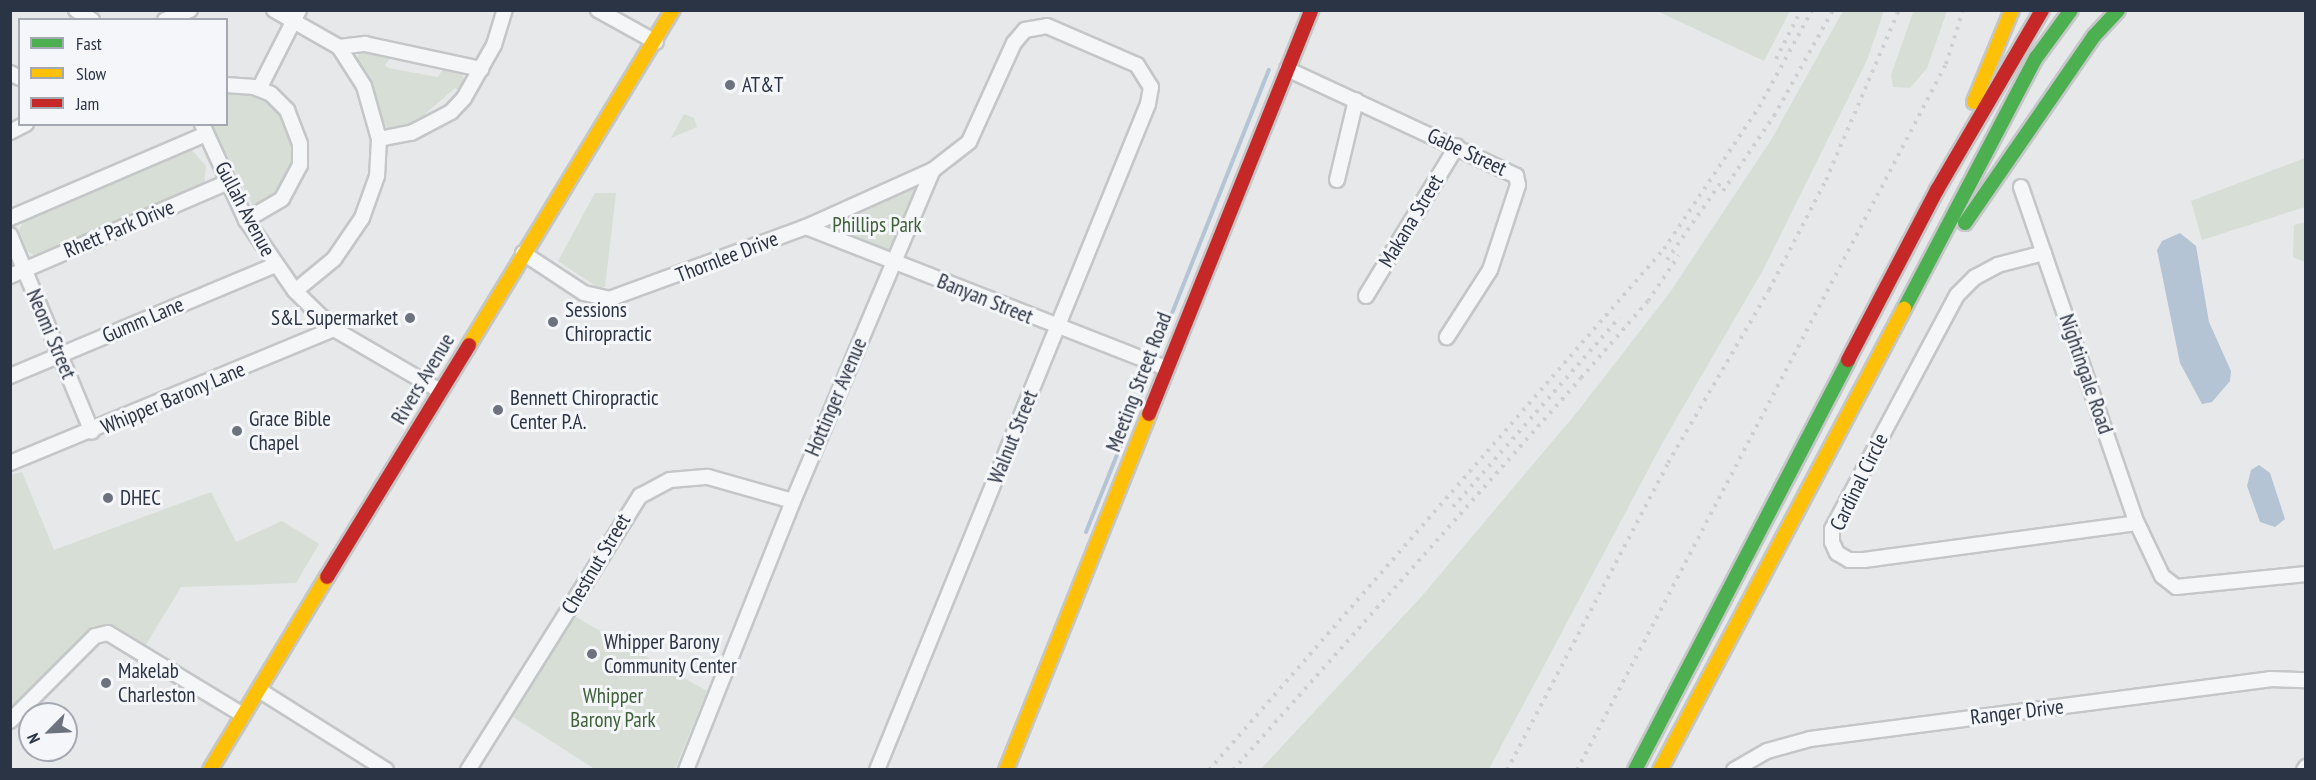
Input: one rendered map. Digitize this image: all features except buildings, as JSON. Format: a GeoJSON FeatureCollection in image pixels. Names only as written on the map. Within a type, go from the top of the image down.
{"type":"FeatureCollection","features":[{"type":"Feature","properties":{"kind":"main road","name":"Rivers Avenue"},"geometry":{"type":"LineString","coordinates":[[210,770],[523,253],[656,42],[673,10]]}},
{"type":"Feature","properties":{"kind":"main road","name":"Meeting Street Road"},"geometry":{"type":"LineString","coordinates":[[1006,770],[1311,10]]}},
{"type":"Feature","properties":{"kind":"main road"},"geometry":{"type":"LineString","coordinates":[[1937,190],[2012,10]]}},
{"type":"Feature","properties":{"kind":"main road"},"geometry":{"type":"LineString","coordinates":[[1635,770],[1937,190],[2042,10]]}},
{"type":"Feature","properties":{"kind":"main road"},"geometry":{"type":"LineString","coordinates":[[1660,770],[2036,58],[2071,10]]}},
{"type":"Feature","properties":{"kind":"main road"},"geometry":{"type":"LineString","coordinates":[[1865,382],[1975,208],[2094,36],[2118,10]]}},
{"type":"Feature","properties":{"kind":"street"},"geometry":{"type":"LineString","coordinates":[[76,10],[89,18]]}},
{"type":"Feature","properties":{"kind":"street"},"geometry":{"type":"LineString","coordinates":[[170,18],[190,10]]}},
{"type":"Feature","properties":{"kind":"street"},"geometry":{"type":"LineString","coordinates":[[274,10],[297,14],[339,47],[364,86],[379,139],[377,176],[357,226],[334,259],[295,291]]}},
{"type":"Feature","properties":{"kind":"street"},"geometry":{"type":"LineString","coordinates":[[379,139],[433,125],[464,98],[480,69],[505,10]]}},
{"type":"Feature","properties":{"kind":"street"},"geometry":{"type":"LineString","coordinates":[[597,10],[656,42]]}},
{"type":"Feature","properties":{"kind":"street"},"geometry":{"type":"LineString","coordinates":[[259,89],[297,14]]}},
{"type":"Feature","properties":{"kind":"street","name":"Hottinger Avenue"},"geometry":{"type":"LineString","coordinates":[[686,770],[793,501],[933,171],[969,142],[1014,43],[1025,30],[1047,26],[1137,65],[1151,87],[1148,104]]}},
{"type":"Feature","properties":{"kind":"street"},"geometry":{"type":"LineString","coordinates":[[339,47],[365,44],[480,69]]}},
{"type":"Feature","properties":{"kind":"street","name":"Gabe Street"},"geometry":{"type":"LineString","coordinates":[[1287,69],[1511,171],[1518,185],[1491,270],[1447,338]]}},
{"type":"Feature","properties":{"kind":"street"},"geometry":{"type":"LineString","coordinates":[[228,85],[259,89],[287,110],[300,144],[300,165],[282,199],[246,220]]}},
{"type":"Feature","properties":{"kind":"street"},"geometry":{"type":"LineString","coordinates":[[1337,180],[1356,100]]}},
{"type":"Feature","properties":{"kind":"street","name":"Walnut Street"},"geometry":{"type":"LineString","coordinates":[[877,770],[1148,104]]}},
{"type":"Feature","properties":{"kind":"street"},"geometry":{"type":"LineString","coordinates":[[10,218],[204,129]]}},
{"type":"Feature","properties":{"kind":"street","name":"Gullah Avenue"},"geometry":{"type":"LineString","coordinates":[[204,129],[246,220],[295,291],[334,329],[440,391]]}},
{"type":"Feature","properties":{"kind":"street","name":"Makana Street"},"geometry":{"type":"LineString","coordinates":[[1366,296],[1457,146]]}},
{"type":"Feature","properties":{"kind":"street","name":"Thornlee Drive"},"geometry":{"type":"LineString","coordinates":[[523,253],[584,293],[609,299],[806,227],[933,171]]}},
{"type":"Feature","properties":{"kind":"street","name":"Rhett Park Drive"},"geometry":{"type":"LineString","coordinates":[[10,276],[228,182]]}},
{"type":"Feature","properties":{"kind":"street","name":"Nightingale Road"},"geometry":{"type":"LineString","coordinates":[[2021,187],[2137,524],[2162,576],[2176,587],[2306,574]]}},
{"type":"Feature","properties":{"kind":"street","name":"Banyan Street"},"geometry":{"type":"LineString","coordinates":[[806,227],[1057,328],[1166,368]]}},
{"type":"Feature","properties":{"kind":"street","name":"Neomi Street"},"geometry":{"type":"LineString","coordinates":[[10,235],[92,432]]}},
{"type":"Feature","properties":{"kind":"street","name":"Cardinal Circle"},"geometry":{"type":"LineString","coordinates":[[2044,253],[1998,265],[1975,277],[1957,295],[1832,529],[1832,542],[1837,552],[1849,560],[1864,560],[2137,524]]}},
{"type":"Feature","properties":{"kind":"street","name":"Gumm Lane"},"geometry":{"type":"LineString","coordinates":[[10,376],[275,265]]}},
{"type":"Feature","properties":{"kind":"street","name":"Whipper Barony Lane"},"geometry":{"type":"LineString","coordinates":[[10,463],[92,432],[334,329]]}},
{"type":"Feature","properties":{"kind":"street","name":"Chestnut Street"},"geometry":{"type":"LineString","coordinates":[[468,770],[640,496],[670,480],[708,477],[793,501]]}},
{"type":"Feature","properties":{"kind":"street"},"geometry":{"type":"LineString","coordinates":[[10,721],[95,636],[108,633],[243,715]]}},
{"type":"Feature","properties":{"kind":"street","name":"Ranger Drive"},"geometry":{"type":"LineString","coordinates":[[1734,770],[1767,751],[1810,740],[2270,679],[2306,680]]}},
{"type":"Feature","properties":{"kind":"street"},"geometry":{"type":"LineString","coordinates":[[259,690],[386,770]]}},
{"type":"Feature","properties":{"kind":"green space"},"geometry":{"type":"Polygon","coordinates":[[[1914,10],[1947,11],[1927,68],[1910,88],[1893,87],[1891,75],[1914,10]]]}},
{"type":"Feature","properties":{"kind":"green space"},"geometry":{"type":"Polygon","coordinates":[[[1657,11],[1790,11],[1764,61],[1657,11]]]}},
{"type":"Feature","properties":{"kind":"green space"},"geometry":{"type":"Polygon","coordinates":[[[1843,11],[1884,11],[1867,60],[1763,270],[1664,440],[1489,769],[1261,769],[1422,596],[1578,411],[1671,291],[1771,140],[1843,11]]]}},
{"type":"Feature","properties":{"kind":"green space"},"geometry":{"type":"Polygon","coordinates":[[[374,52],[391,57],[385,65],[388,68],[438,77],[444,67],[460,70],[464,79],[459,90],[455,88],[425,114],[424,122],[387,129],[356,59],[359,54],[374,52]]]}},
{"type":"Feature","properties":{"kind":"green space"},"geometry":{"type":"Polygon","coordinates":[[[228,89],[258,93],[281,113],[293,141],[291,176],[270,203],[254,208],[213,126],[228,126],[228,89]]]}},
{"type":"Feature","properties":{"kind":"green space"},"geometry":{"type":"Polygon","coordinates":[[[684,114],[694,118],[697,127],[671,138],[684,114]]]}},
{"type":"Feature","properties":{"kind":"green space"},"geometry":{"type":"Polygon","coordinates":[[[190,148],[206,166],[204,186],[39,258],[27,251],[19,230],[24,220],[190,148]]]}},
{"type":"Feature","properties":{"kind":"green space"},"geometry":{"type":"Polygon","coordinates":[[[2305,158],[2305,207],[2202,240],[2191,201],[2305,158]]]}},
{"type":"Feature","properties":{"kind":"green space","name":"Phillips Park"},"geometry":{"type":"Polygon","coordinates":[[[919,183],[889,253],[820,225],[919,183]]]}},
{"type":"Feature","properties":{"kind":"green space"},"geometry":{"type":"Polygon","coordinates":[[[595,193],[616,193],[605,287],[597,287],[558,261],[595,193]]]}},
{"type":"Feature","properties":{"kind":"green space"},"geometry":{"type":"Polygon","coordinates":[[[2306,222],[2305,262],[2293,257],[2294,225],[2306,222]]]}},
{"type":"Feature","properties":{"kind":"green space"},"geometry":{"type":"Polygon","coordinates":[[[22,472],[54,550],[211,492],[236,542],[282,521],[319,544],[296,583],[181,587],[145,646],[116,626],[93,626],[11,706],[11,475],[22,472]]]}},
{"type":"Feature","properties":{"kind":"green space","name":"Whipper Barony Park"},"geometry":{"type":"Polygon","coordinates":[[[574,616],[707,691],[675,769],[595,769],[513,717],[574,616]]]}},
{"type":"Feature","properties":{"kind":"water"},"geometry":{"type":"Polygon","coordinates":[[[2180,233],[2196,246],[2209,322],[2231,371],[2230,381],[2212,402],[2202,404],[2180,363],[2157,250],[2162,241],[2180,233]]]}},
{"type":"Feature","properties":{"kind":"water"},"geometry":{"type":"Polygon","coordinates":[[[2259,465],[2270,473],[2285,519],[2275,527],[2260,522],[2247,486],[2251,470],[2259,465]]]}},
{"type":"Feature","properties":{"kind":"waterway"},"geometry":{"type":"LineString","coordinates":[[1155,356],[1269,70]]}},
{"type":"Feature","properties":{"kind":"waterway"},"geometry":{"type":"LineString","coordinates":[[1086,532],[1145,385]]}},
{"type":"Feature","properties":{"kind":"railway"},"geometry":{"type":"LineString","coordinates":[[1776,59],[1801,10]]}},
{"type":"Feature","properties":{"kind":"railway"},"geometry":{"type":"LineString","coordinates":[[1209,770],[1664,249],[1759,107],[1812,10]]}},
{"type":"Feature","properties":{"kind":"railway"},"geometry":{"type":"LineString","coordinates":[[1723,191],[1774,116],[1833,10]]}},
{"type":"Feature","properties":{"kind":"railway"},"geometry":{"type":"LineString","coordinates":[[1507,770],[1668,463],[1769,290],[1826,180],[1899,10]]}},
{"type":"Feature","properties":{"kind":"railway"},"geometry":{"type":"LineString","coordinates":[[1577,770],[1946,64],[1963,10]]}},
{"type":"Feature","properties":{"kind":"railway"},"geometry":{"type":"LineString","coordinates":[[1667,260],[1723,179]]}},
{"type":"Feature","properties":{"kind":"railway"},"geometry":{"type":"LineString","coordinates":[[1233,770],[1648,301],[1679,255]]}},
{"type":"Feature","properties":{"kind":"railway"},"geometry":{"type":"LineString","coordinates":[[1453,507],[1619,318]]}},
{"type":"Feature","properties":{"kind":"traffic: fast"},"geometry":{"type":"LineString","coordinates":[[1904,309],[2036,58],[2071,10]]}},
{"type":"Feature","properties":{"kind":"traffic: fast"},"geometry":{"type":"LineString","coordinates":[[1965,223],[2094,36],[2118,10]]}},
{"type":"Feature","properties":{"kind":"traffic: fast"},"geometry":{"type":"LineString","coordinates":[[1635,770],[1848,360]]}},
{"type":"Feature","properties":{"kind":"traffic: slow"},"geometry":{"type":"LineString","coordinates":[[469,345],[673,10]]}},
{"type":"Feature","properties":{"kind":"traffic: slow"},"geometry":{"type":"LineString","coordinates":[[1974,102],[2012,10]]}},
{"type":"Feature","properties":{"kind":"traffic: slow"},"geometry":{"type":"LineString","coordinates":[[1660,770],[1904,309]]}},
{"type":"Feature","properties":{"kind":"traffic: slow"},"geometry":{"type":"LineString","coordinates":[[1006,770],[1149,414]]}},
{"type":"Feature","properties":{"kind":"traffic: slow"},"geometry":{"type":"LineString","coordinates":[[210,770],[327,577]]}},
{"type":"Feature","properties":{"kind":"traffic: jam"},"geometry":{"type":"LineString","coordinates":[[1149,414],[1311,10]]}},
{"type":"Feature","properties":{"kind":"traffic: jam"},"geometry":{"type":"LineString","coordinates":[[1848,360],[1937,190],[2042,10]]}},
{"type":"Feature","properties":{"kind":"traffic: jam"},"geometry":{"type":"LineString","coordinates":[[327,577],[469,345]]}},
{"type":"Feature","properties":{"kind":"place","name":"AT&T"},"geometry":{"type":"Point","coordinates":[730,85]}},
{"type":"Feature","properties":{"kind":"place","name":"S&L Supermarket"},"geometry":{"type":"Point","coordinates":[410,318]}},
{"type":"Feature","properties":{"kind":"place","name":"Sessions Chiropractic"},"geometry":{"type":"Point","coordinates":[553,322]}},
{"type":"Feature","properties":{"kind":"place","name":"Bennett Chiropractic Center P.A."},"geometry":{"type":"Point","coordinates":[498,410]}},
{"type":"Feature","properties":{"kind":"place","name":"Grace Bible Chapel"},"geometry":{"type":"Point","coordinates":[237,431]}},
{"type":"Feature","properties":{"kind":"place","name":"DHEC"},"geometry":{"type":"Point","coordinates":[108,498]}},
{"type":"Feature","properties":{"kind":"place","name":"Whipper Barony Community Center"},"geometry":{"type":"Point","coordinates":[592,654]}},
{"type":"Feature","properties":{"kind":"place","name":"Makelab Charleston"},"geometry":{"type":"Point","coordinates":[106,683]}}]}
